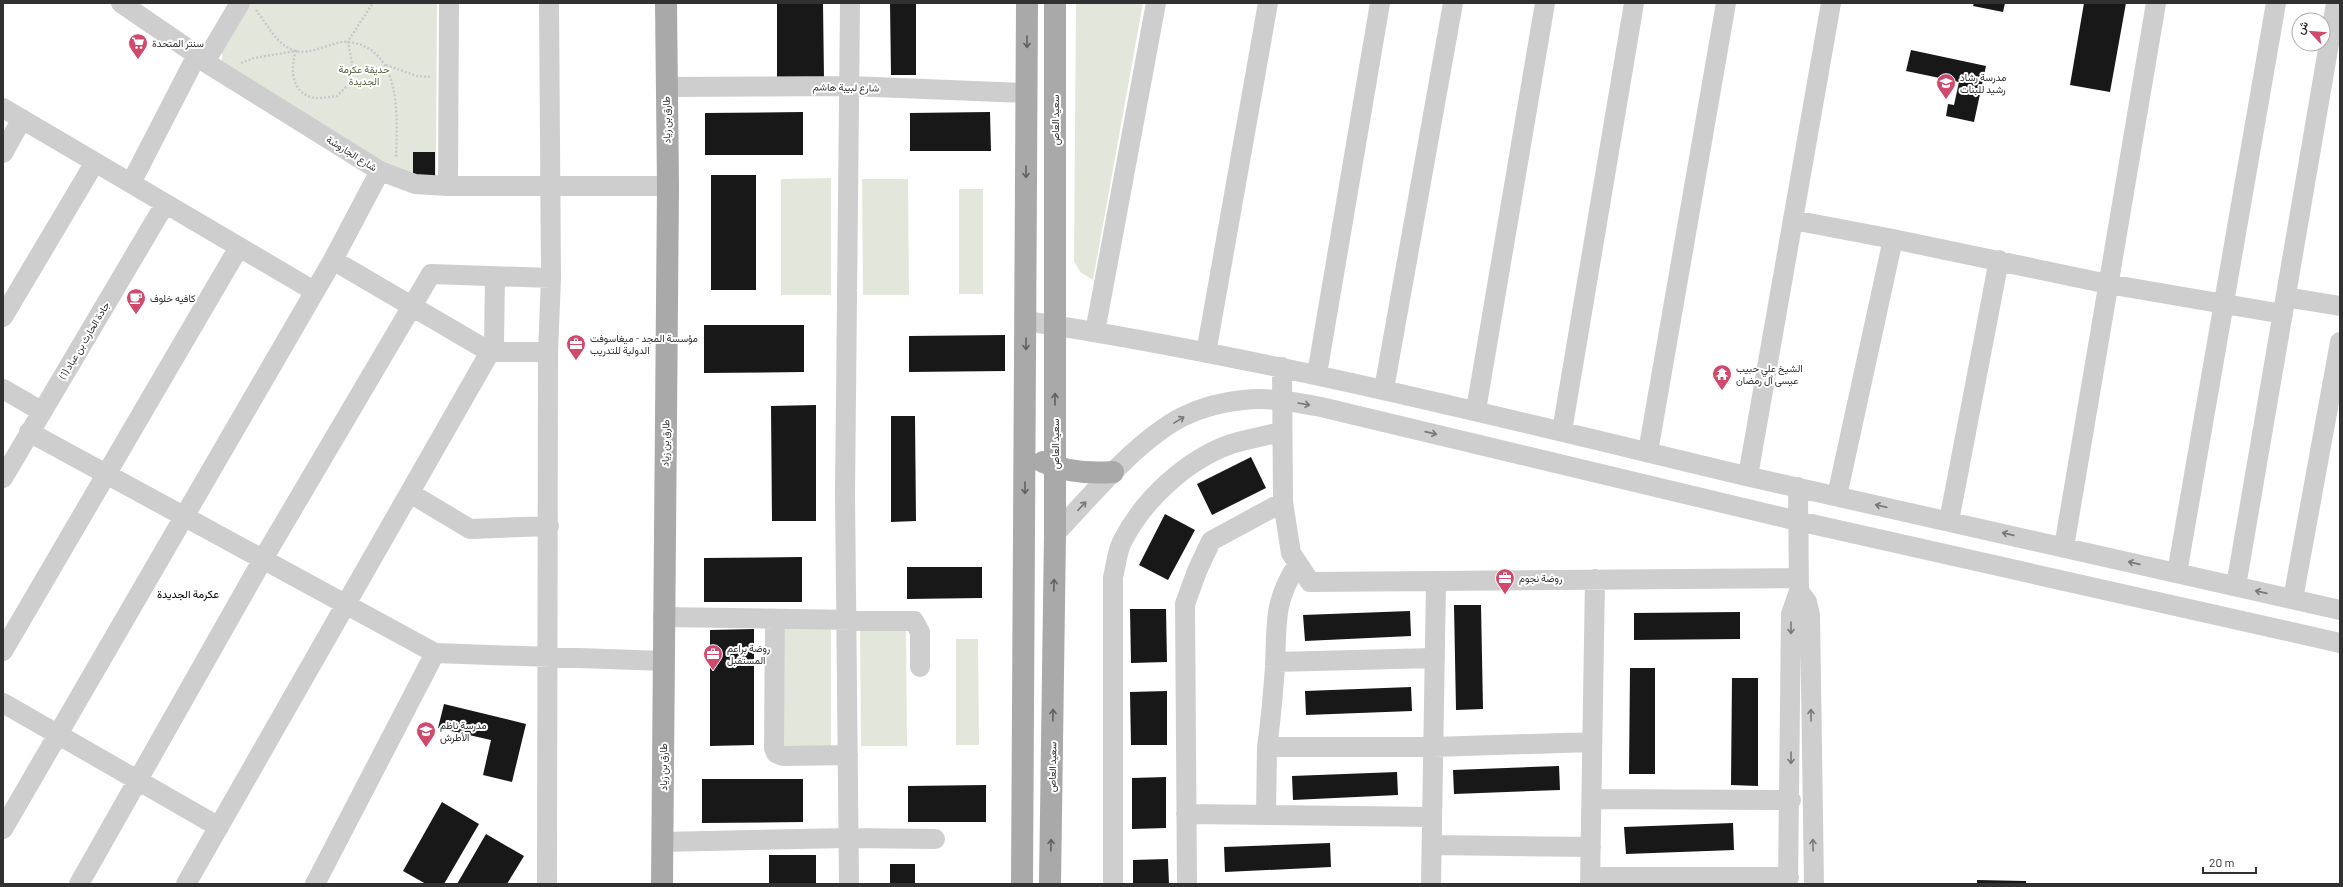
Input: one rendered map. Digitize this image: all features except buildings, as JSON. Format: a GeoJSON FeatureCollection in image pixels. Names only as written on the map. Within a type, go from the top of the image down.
{"type":"FeatureCollection","features":[{"type":"Feature","properties":{"kind":"main road","name":"طارق بن زياد"},"geometry":{"type":"LineString","coordinates":[[662,884],[668,186],[666,3]]}},
{"type":"Feature","properties":{"kind":"main road"},"geometry":{"type":"LineString","coordinates":[[1022,884],[1026,453],[1027,3]]}},
{"type":"Feature","properties":{"kind":"main road","name":"سعيد العاص"},"geometry":{"type":"LineString","coordinates":[[1050,884],[1055,534],[1055,3]]}},
{"type":"Feature","properties":{"kind":"main road"},"geometry":{"type":"LineString","coordinates":[[1026,453],[1055,467],[1091,474],[1113,472]]}},
{"type":"Feature","properties":{"kind":"street","name":"شارع الجاروشة"},"geometry":{"type":"LineString","coordinates":[[121,3],[201,58],[388,173],[415,184],[448,186],[668,186]]}},
{"type":"Feature","properties":{"kind":"street"},"geometry":{"type":"LineString","coordinates":[[448,186],[449,3]]}},
{"type":"Feature","properties":{"kind":"street"},"geometry":{"type":"LineString","coordinates":[[547,884],[547,657],[549,526],[548,352],[551,278],[549,3]]}},
{"type":"Feature","properties":{"kind":"street"},"geometry":{"type":"LineString","coordinates":[[849,884],[845,494],[850,3]]}},
{"type":"Feature","properties":{"kind":"street"},"geometry":{"type":"LineString","coordinates":[[1094,332],[1156,3]]}},
{"type":"Feature","properties":{"kind":"street"},"geometry":{"type":"LineString","coordinates":[[1206,353],[1268,3]]}},
{"type":"Feature","properties":{"kind":"street"},"geometry":{"type":"LineString","coordinates":[[1317,374],[1380,3]]}},
{"type":"Feature","properties":{"kind":"street"},"geometry":{"type":"LineString","coordinates":[[1384,389],[1453,3]]}},
{"type":"Feature","properties":{"kind":"street"},"geometry":{"type":"LineString","coordinates":[[1476,410],[1545,3]]}},
{"type":"Feature","properties":{"kind":"street"},"geometry":{"type":"LineString","coordinates":[[1562,431],[1634,3]]}},
{"type":"Feature","properties":{"kind":"street"},"geometry":{"type":"LineString","coordinates":[[1648,452],[1726,3]]}},
{"type":"Feature","properties":{"kind":"street"},"geometry":{"type":"LineString","coordinates":[[1748,476],[1831,3]]}},
{"type":"Feature","properties":{"kind":"street"},"geometry":{"type":"LineString","coordinates":[[2064,547],[2156,3]]}},
{"type":"Feature","properties":{"kind":"street"},"geometry":{"type":"LineString","coordinates":[[2177,573],[2276,3]]}},
{"type":"Feature","properties":{"kind":"street"},"geometry":{"type":"LineString","coordinates":[[2236,586],[2336,3]]}},
{"type":"Feature","properties":{"kind":"street"},"geometry":{"type":"LineString","coordinates":[[131,183],[201,58],[248,6]]}},
{"type":"Feature","properties":{"kind":"street","name":"شارع لبيبة هاشم"},"geometry":{"type":"LineString","coordinates":[[666,87],[850,86],[1026,93]]}},
{"type":"Feature","properties":{"kind":"street"},"geometry":{"type":"LineString","coordinates":[[3,108],[314,291]]}},
{"type":"Feature","properties":{"kind":"street"},"geometry":{"type":"LineString","coordinates":[[3,153],[22,119]]}},
{"type":"Feature","properties":{"kind":"street"},"geometry":{"type":"LineString","coordinates":[[3,317],[95,162]]}},
{"type":"Feature","properties":{"kind":"street"},"geometry":{"type":"LineString","coordinates":[[3,829],[314,291],[388,173]]}},
{"type":"Feature","properties":{"kind":"street","name":"جادة الحارث بن عباد (1)"},"geometry":{"type":"LineString","coordinates":[[3,478],[166,204]]}},
{"type":"Feature","properties":{"kind":"street"},"geometry":{"type":"LineString","coordinates":[[1793,220],[1999,260],[2108,284],[2224,303],[2340,306]]}},
{"type":"Feature","properties":{"kind":"street"},"geometry":{"type":"LineString","coordinates":[[1837,496],[1893,239]]}},
{"type":"Feature","properties":{"kind":"street"},"geometry":{"type":"LineString","coordinates":[[3,651],[239,247]]}},
{"type":"Feature","properties":{"kind":"street"},"geometry":{"type":"LineString","coordinates":[[333,260],[490,352],[548,352]]}},
{"type":"Feature","properties":{"kind":"street"},"geometry":{"type":"LineString","coordinates":[[1949,521],[1999,260]]}},
{"type":"Feature","properties":{"kind":"street"},"geometry":{"type":"LineString","coordinates":[[79,884],[264,559],[431,274],[551,278]]}},
{"type":"Feature","properties":{"kind":"street"},"geometry":{"type":"LineString","coordinates":[[186,884],[494,345],[495,277]]}},
{"type":"Feature","properties":{"kind":"street"},"geometry":{"type":"LineString","coordinates":[[1026,321],[1094,332],[1317,374],[1476,410],[1748,476],[2340,610]]}},
{"type":"Feature","properties":{"kind":"street"},"geometry":{"type":"LineString","coordinates":[[2293,599],[2340,342]]}},
{"type":"Feature","properties":{"kind":"street"},"geometry":{"type":"LineString","coordinates":[[1282,367],[1280,399],[1283,502],[1291,554],[1310,582],[1436,582],[1595,579],[1799,584]]}},
{"type":"Feature","properties":{"kind":"street"},"geometry":{"type":"LineString","coordinates":[[3,389],[42,411]]}},
{"type":"Feature","properties":{"kind":"street"},"geometry":{"type":"LineString","coordinates":[[1055,534],[1113,472],[1156,435],[1181,418],[1218,404],[1244,400],[1280,399],[1328,408],[1798,521],[2340,643]]}},
{"type":"Feature","properties":{"kind":"street"},"geometry":{"type":"LineString","coordinates":[[29,432],[435,653],[663,661]]}},
{"type":"Feature","properties":{"kind":"street"},"geometry":{"type":"LineString","coordinates":[[1113,884],[1114,577],[1122,543],[1140,513],[1168,482],[1198,461],[1230,445],[1281,432]]}},
{"type":"Feature","properties":{"kind":"street"},"geometry":{"type":"LineString","coordinates":[[1595,579],[1590,880],[1788,881],[1791,800],[1791,614],[1799,584],[1798,487]]}},
{"type":"Feature","properties":{"kind":"street"},"geometry":{"type":"LineString","coordinates":[[410,493],[470,529],[549,526]]}},
{"type":"Feature","properties":{"kind":"street"},"geometry":{"type":"LineString","coordinates":[[1186,884],[1185,604],[1197,571],[1211,541],[1283,502]]}},
{"type":"Feature","properties":{"kind":"street"},"geometry":{"type":"LineString","coordinates":[[1266,815],[1267,747],[1275,662],[1277,612],[1285,582],[1298,564]]}},
{"type":"Feature","properties":{"kind":"street"},"geometry":{"type":"LineString","coordinates":[[1431,884],[1436,582]]}},
{"type":"Feature","properties":{"kind":"street"},"geometry":{"type":"LineString","coordinates":[[1799,584],[1807,602],[1810,615],[1814,884]]}},
{"type":"Feature","properties":{"kind":"street"},"geometry":{"type":"LineString","coordinates":[[664,617],[914,621],[920,632],[920,667]]}},
{"type":"Feature","properties":{"kind":"street"},"geometry":{"type":"LineString","coordinates":[[775,619],[774,748],[776,753],[783,756],[848,755]]}},
{"type":"Feature","properties":{"kind":"street"},"geometry":{"type":"LineString","coordinates":[[315,884],[435,653]]}},
{"type":"Feature","properties":{"kind":"street"},"geometry":{"type":"LineString","coordinates":[[1275,662],[1435,658]]}},
{"type":"Feature","properties":{"kind":"street"},"geometry":{"type":"LineString","coordinates":[[3,703],[219,827]]}},
{"type":"Feature","properties":{"kind":"street"},"geometry":{"type":"LineString","coordinates":[[1267,747],[1433,747],[1592,742]]}},
{"type":"Feature","properties":{"kind":"street"},"geometry":{"type":"LineString","coordinates":[[1592,799],[1791,800]]}},
{"type":"Feature","properties":{"kind":"street"},"geometry":{"type":"LineString","coordinates":[[1186,814],[1432,817]]}},
{"type":"Feature","properties":{"kind":"street"},"geometry":{"type":"LineString","coordinates":[[662,842],[848,838],[935,839]]}},
{"type":"Feature","properties":{"kind":"street"},"geometry":{"type":"LineString","coordinates":[[1432,845],[1591,847]]}},
{"type":"Feature","properties":{"kind":"path"},"geometry":{"type":"LineString","coordinates":[[296,51],[292,65],[293,80],[299,90],[315,98],[337,96],[351,82],[352,64],[348,41],[373,3]]}},
{"type":"Feature","properties":{"kind":"path"},"geometry":{"type":"LineString","coordinates":[[248,6],[280,42],[296,51]]}},
{"type":"Feature","properties":{"kind":"path"},"geometry":{"type":"LineString","coordinates":[[235,66],[254,58],[312,50],[348,41],[374,50],[386,64],[394,88],[397,122],[388,173]]}},
{"type":"Feature","properties":{"kind":"path"},"geometry":{"type":"LineString","coordinates":[[386,64],[417,76],[448,77]]}},
{"type":"Feature","properties":{"kind":"green space","name":"حديقة عكرمة الجديدة"},"geometry":{"type":"Polygon","coordinates":[[[250,3],[437,3],[436,180],[415,184],[222,73],[222,50],[250,3]]]}},
{"type":"Feature","properties":{"kind":"green space"},"geometry":{"type":"Polygon","coordinates":[[[1076,3],[1143,3],[1093,280],[1080,272],[1074,261],[1076,3]]]}},
{"type":"Feature","properties":{"kind":"green space"},"geometry":{"type":"Polygon","coordinates":[[[831,178],[831,295],[781,295],[781,179],[831,178]]]}},
{"type":"Feature","properties":{"kind":"green space"},"geometry":{"type":"Polygon","coordinates":[[[862,179],[908,179],[909,295],[863,295],[862,179]]]}},
{"type":"Feature","properties":{"kind":"green space"},"geometry":{"type":"Polygon","coordinates":[[[959,189],[983,189],[983,294],[959,294],[959,189]]]}},
{"type":"Feature","properties":{"kind":"green space"},"geometry":{"type":"Polygon","coordinates":[[[785,628],[831,629],[831,748],[783,746],[785,628]]]}},
{"type":"Feature","properties":{"kind":"green space"},"geometry":{"type":"Polygon","coordinates":[[[860,630],[906,630],[907,746],[861,746],[860,630]]]}},
{"type":"Feature","properties":{"kind":"green space"},"geometry":{"type":"Polygon","coordinates":[[[956,639],[978,639],[979,745],[956,745],[956,639]]]}},
{"type":"Feature","properties":{"kind":"place","name":"سنتر المتحدة"},"geometry":{"type":"Point","coordinates":[138,60]}},
{"type":"Feature","properties":{"kind":"place","name":"مدرسة رشاد رشيد للبنات"},"geometry":{"type":"Point","coordinates":[1946,100]}},
{"type":"Feature","properties":{"kind":"place","name":"كافيه خلوف"},"geometry":{"type":"Point","coordinates":[136,315]}},
{"type":"Feature","properties":{"kind":"place","name":"مؤسسة المجد - ميغاسوفت الدولية للتدريب"},"geometry":{"type":"Point","coordinates":[576,361]}},
{"type":"Feature","properties":{"kind":"place","name":"الشيخ علي حبيب عيسى ٱل رمضان"},"geometry":{"type":"Point","coordinates":[1722,391]}},
{"type":"Feature","properties":{"kind":"place","name":"روضة نجوم"},"geometry":{"type":"Point","coordinates":[1505,595]}},
{"type":"Feature","properties":{"kind":"place","name":"روضة براعم المستقبل"},"geometry":{"type":"Point","coordinates":[713,671]}},
{"type":"Feature","properties":{"kind":"place","name":"مدرسة ناظم الأطرش"},"geometry":{"type":"Point","coordinates":[426,748]}},
{"type":"Feature","properties":{"kind":"district","name":"عكرمة الجديدة"},"geometry":{"type":"Point","coordinates":[188,593]}}]}
